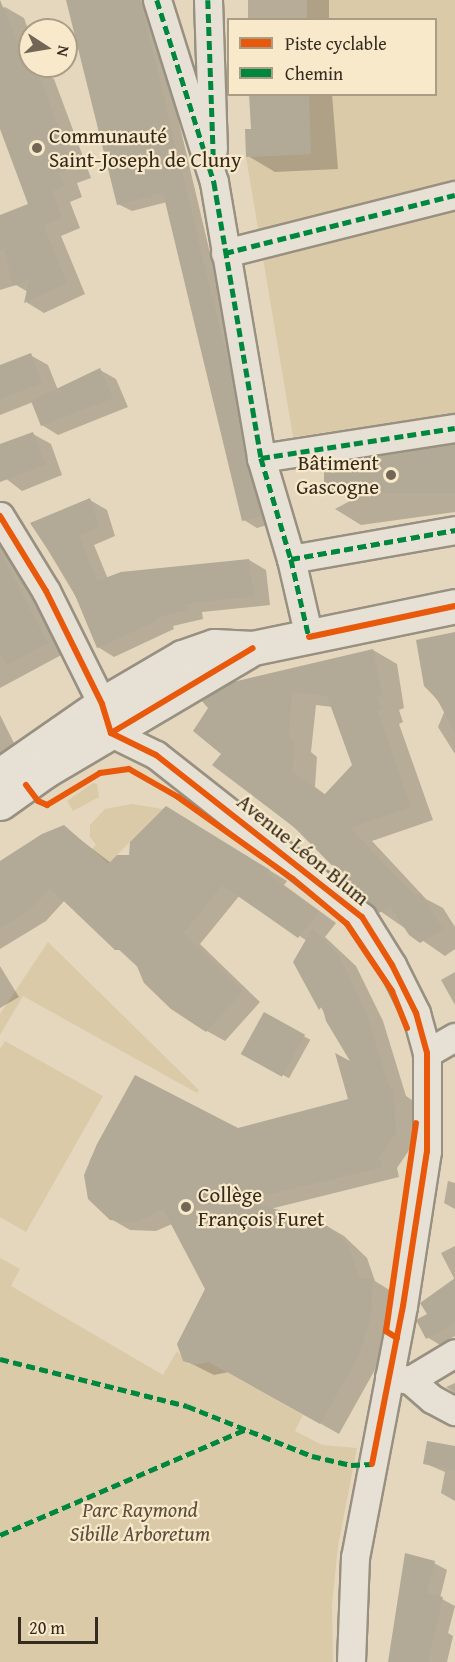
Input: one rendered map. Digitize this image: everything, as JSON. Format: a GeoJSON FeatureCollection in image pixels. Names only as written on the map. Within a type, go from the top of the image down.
{"type":"FeatureCollection","features":[{"type":"Feature","properties":{"kind":"main road"},"geometry":{"type":"LineString","coordinates":[[0,803],[182,657],[214,646],[253,648],[455,606]]}},
{"type":"Feature","properties":{"kind":"main road"},"geometry":{"type":"LineString","coordinates":[[0,775],[107,718],[141,716],[253,648]]}},
{"type":"Feature","properties":{"kind":"street"},"geometry":{"type":"LineString","coordinates":[[157,0],[214,182]]}},
{"type":"Feature","properties":{"kind":"street"},"geometry":{"type":"LineString","coordinates":[[208,0],[214,182],[225,253],[261,458],[291,559],[309,637]]}},
{"type":"Feature","properties":{"kind":"street"},"geometry":{"type":"LineString","coordinates":[[225,253],[455,195]]}},
{"type":"Feature","properties":{"kind":"street"},"geometry":{"type":"LineString","coordinates":[[261,458],[455,428]]}},
{"type":"Feature","properties":{"kind":"street"},"geometry":{"type":"LineString","coordinates":[[0,516],[46,591],[107,718]]}},
{"type":"Feature","properties":{"kind":"street"},"geometry":{"type":"LineString","coordinates":[[291,559],[455,530]]}},
{"type":"Feature","properties":{"kind":"street"},"geometry":{"type":"LineString","coordinates":[[141,716],[155,755]]}},
{"type":"Feature","properties":{"kind":"street","name":"Avenue Léon Blum"},"geometry":{"type":"LineString","coordinates":[[107,718],[279,848],[362,918],[392,965],[416,1013],[428,1053],[429,1125],[423,1193],[399,1379],[351,1581],[351,1662]]}},
{"type":"Feature","properties":{"kind":"street"},"geometry":{"type":"LineString","coordinates":[[428,1053],[455,1037]]}},
{"type":"Feature","properties":{"kind":"street"},"geometry":{"type":"LineString","coordinates":[[399,1379],[455,1353]]}},
{"type":"Feature","properties":{"kind":"street"},"geometry":{"type":"LineString","coordinates":[[399,1379],[455,1411]]}},
{"type":"Feature","properties":{"kind":"green space"},"geometry":{"type":"Polygon","coordinates":[[[307,0],[455,0],[455,413],[293,437],[246,157],[308,154],[308,96],[437,96],[437,18],[307,18],[307,0]]]}},
{"type":"Feature","properties":{"kind":"green space"},"geometry":{"type":"Polygon","coordinates":[[[93,783],[97,784],[99,797],[73,811],[67,801],[93,783]]]}},
{"type":"Feature","properties":{"kind":"green space"},"geometry":{"type":"Polygon","coordinates":[[[132,804],[163,809],[108,864],[92,849],[96,845],[90,837],[90,825],[105,809],[132,804]]]}},
{"type":"Feature","properties":{"kind":"green space"},"geometry":{"type":"Polygon","coordinates":[[[48,942],[199,1090],[197,1093],[23,996],[0,1035],[0,1014],[48,942]]]}},
{"type":"Feature","properties":{"kind":"green space"},"geometry":{"type":"Polygon","coordinates":[[[5,1041],[103,1096],[26,1232],[0,1217],[0,1049],[5,1041]]]}},
{"type":"Feature","properties":{"kind":"green space","name":"Parc Raymond Sibille Arboretum"},"geometry":{"type":"Polygon","coordinates":[[[0,1258],[20,1269],[11,1286],[163,1375],[177,1351],[189,1364],[207,1361],[303,1415],[295,1431],[322,1445],[357,1448],[338,1546],[332,1605],[333,1662],[0,1662],[0,1258]]]}},
{"type":"Feature","properties":{"kind":"building","name":"Communauté Saint-Joseph de Cluny"},"geometry":{"type":"Polygon","coordinates":[[[0,0],[18,43],[18,78],[40,78],[73,167],[59,173],[64,186],[52,191],[62,218],[43,225],[67,283],[24,303],[29,280],[13,286],[4,249],[0,250],[0,215],[28,204],[0,129],[0,0]]]}},
{"type":"Feature","properties":{"kind":"building"},"geometry":{"type":"Polygon","coordinates":[[[66,0],[140,0],[231,374],[246,462],[262,516],[242,521],[163,193],[117,205],[78,48],[78,18],[70,18],[66,0]]]}},
{"type":"Feature","properties":{"kind":"building"},"geometry":{"type":"Polygon","coordinates":[[[249,96],[309,96],[311,154],[246,157],[245,129],[251,129],[249,96]]]}},
{"type":"Feature","properties":{"kind":"building"},"geometry":{"type":"Polygon","coordinates":[[[31,353],[42,383],[0,399],[0,365],[31,353]]]}},
{"type":"Feature","properties":{"kind":"building"},"geometry":{"type":"Polygon","coordinates":[[[100,368],[113,398],[41,426],[31,401],[100,368]]]}},
{"type":"Feature","properties":{"kind":"building"},"geometry":{"type":"Polygon","coordinates":[[[33,432],[45,465],[0,482],[0,444],[33,432]]]}},
{"type":"Feature","properties":{"kind":"building","name":"Bâtiment Gascogne"},"geometry":{"type":"Polygon","coordinates":[[[324,444],[455,444],[455,493],[324,493],[324,444]]]}},
{"type":"Feature","properties":{"kind":"building"},"geometry":{"type":"Polygon","coordinates":[[[90,498],[99,527],[79,535],[97,581],[121,572],[249,559],[254,596],[186,604],[188,610],[157,617],[158,620],[97,648],[70,583],[30,523],[90,498]]]}},
{"type":"Feature","properties":{"kind":"building"},"geometry":{"type":"Polygon","coordinates":[[[0,552],[48,643],[7,665],[0,653],[0,552]]]}},
{"type":"Feature","properties":{"kind":"building"},"geometry":{"type":"Polygon","coordinates":[[[455,632],[455,733],[437,699],[424,686],[416,640],[455,632]]]}},
{"type":"Feature","properties":{"kind":"building"},"geometry":{"type":"Polygon","coordinates":[[[373,649],[382,695],[376,697],[381,709],[377,710],[411,807],[350,828],[415,896],[420,893],[443,929],[420,943],[409,935],[390,906],[379,913],[293,826],[212,765],[221,754],[193,731],[208,708],[201,700],[233,682],[373,649]],[[293,692],[288,737],[294,742],[292,772],[324,795],[352,765],[327,696],[293,692]]]}},
{"type":"Feature","properties":{"kind":"building"},"geometry":{"type":"Polygon","coordinates":[[[166,806],[270,870],[267,874],[319,912],[298,938],[222,885],[183,933],[243,991],[206,1032],[171,1009],[144,983],[136,964],[122,950],[115,950],[50,888],[28,911],[0,928],[0,861],[42,834],[64,825],[108,864],[117,855],[129,855],[130,842],[166,806]]]}},
{"type":"Feature","properties":{"kind":"building"},"geometry":{"type":"Polygon","coordinates":[[[312,929],[338,954],[365,1009],[390,1089],[394,1088],[396,1132],[379,1158],[382,1167],[246,1200],[325,1224],[349,1246],[359,1278],[373,1279],[371,1315],[359,1355],[320,1424],[209,1362],[195,1365],[183,1361],[177,1344],[205,1289],[163,1209],[137,1222],[110,1220],[88,1199],[84,1175],[97,1144],[135,1075],[238,1128],[348,1099],[335,1053],[350,1061],[326,1021],[322,1006],[319,1010],[293,962],[312,929]]]}},
{"type":"Feature","properties":{"kind":"building"},"geometry":{"type":"Polygon","coordinates":[[[264,1012],[305,1035],[282,1077],[241,1054],[264,1012]]]}},
{"type":"Feature","properties":{"kind":"building"},"geometry":{"type":"Polygon","coordinates":[[[455,1278],[455,1323],[426,1339],[416,1320],[427,1314],[420,1303],[455,1278]]]}},
{"type":"Feature","properties":{"kind":"building"},"geometry":{"type":"Polygon","coordinates":[[[427,1441],[455,1446],[455,1470],[423,1464],[427,1441]]]}},
{"type":"Feature","properties":{"kind":"building"},"geometry":{"type":"Polygon","coordinates":[[[405,1553],[435,1561],[427,1593],[443,1597],[428,1662],[388,1662],[405,1553]]]}},
{"type":"Feature","properties":{"kind":"marked path"},"geometry":{"type":"LineString","coordinates":[[157,0],[214,182],[261,458],[291,559],[309,637]]}},
{"type":"Feature","properties":{"kind":"marked path"},"geometry":{"type":"LineString","coordinates":[[208,0],[214,168]]}},
{"type":"Feature","properties":{"kind":"marked path"},"geometry":{"type":"LineString","coordinates":[[225,253],[455,195]]}},
{"type":"Feature","properties":{"kind":"marked path"},"geometry":{"type":"LineString","coordinates":[[261,458],[455,428]]}},
{"type":"Feature","properties":{"kind":"marked path"},"geometry":{"type":"LineString","coordinates":[[291,559],[455,530]]}},
{"type":"Feature","properties":{"kind":"marked path"},"geometry":{"type":"LineString","coordinates":[[0,1359],[187,1406],[312,1456],[351,1465],[372,1464]]}},
{"type":"Feature","properties":{"kind":"marked path"},"geometry":{"type":"LineString","coordinates":[[0,1535],[248,1428]]}},
{"type":"Feature","properties":{"kind":"cycle path"},"geometry":{"type":"LineString","coordinates":[[0,516],[46,591],[102,704],[111,733]]}},
{"type":"Feature","properties":{"kind":"cycle path"},"geometry":{"type":"LineString","coordinates":[[309,637],[455,606]]}},
{"type":"Feature","properties":{"kind":"cycle path"},"geometry":{"type":"LineString","coordinates":[[111,733],[253,648]]}},
{"type":"Feature","properties":{"kind":"cycle path"},"geometry":{"type":"LineString","coordinates":[[111,733],[156,755],[362,917],[392,965],[416,1013],[427,1053],[427,1151],[403,1306],[372,1464]]}},
{"type":"Feature","properties":{"kind":"cycle path"},"geometry":{"type":"LineString","coordinates":[[26,785],[38,801],[47,805],[100,773],[129,769],[178,797],[293,879],[347,924],[392,991],[407,1028]]}},
{"type":"Feature","properties":{"kind":"cycle path"},"geometry":{"type":"LineString","coordinates":[[397,1338],[386,1331],[416,1123]]}},
{"type":"Feature","properties":{"kind":"place","name":"Communauté Saint-Joseph de Cluny"},"geometry":{"type":"Point","coordinates":[37,148]}},
{"type":"Feature","properties":{"kind":"place","name":"Bâtiment Gascogne"},"geometry":{"type":"Point","coordinates":[391,475]}},
{"type":"Feature","properties":{"kind":"place","name":"Collège François Furet"},"geometry":{"type":"Point","coordinates":[186,1207]}}]}
